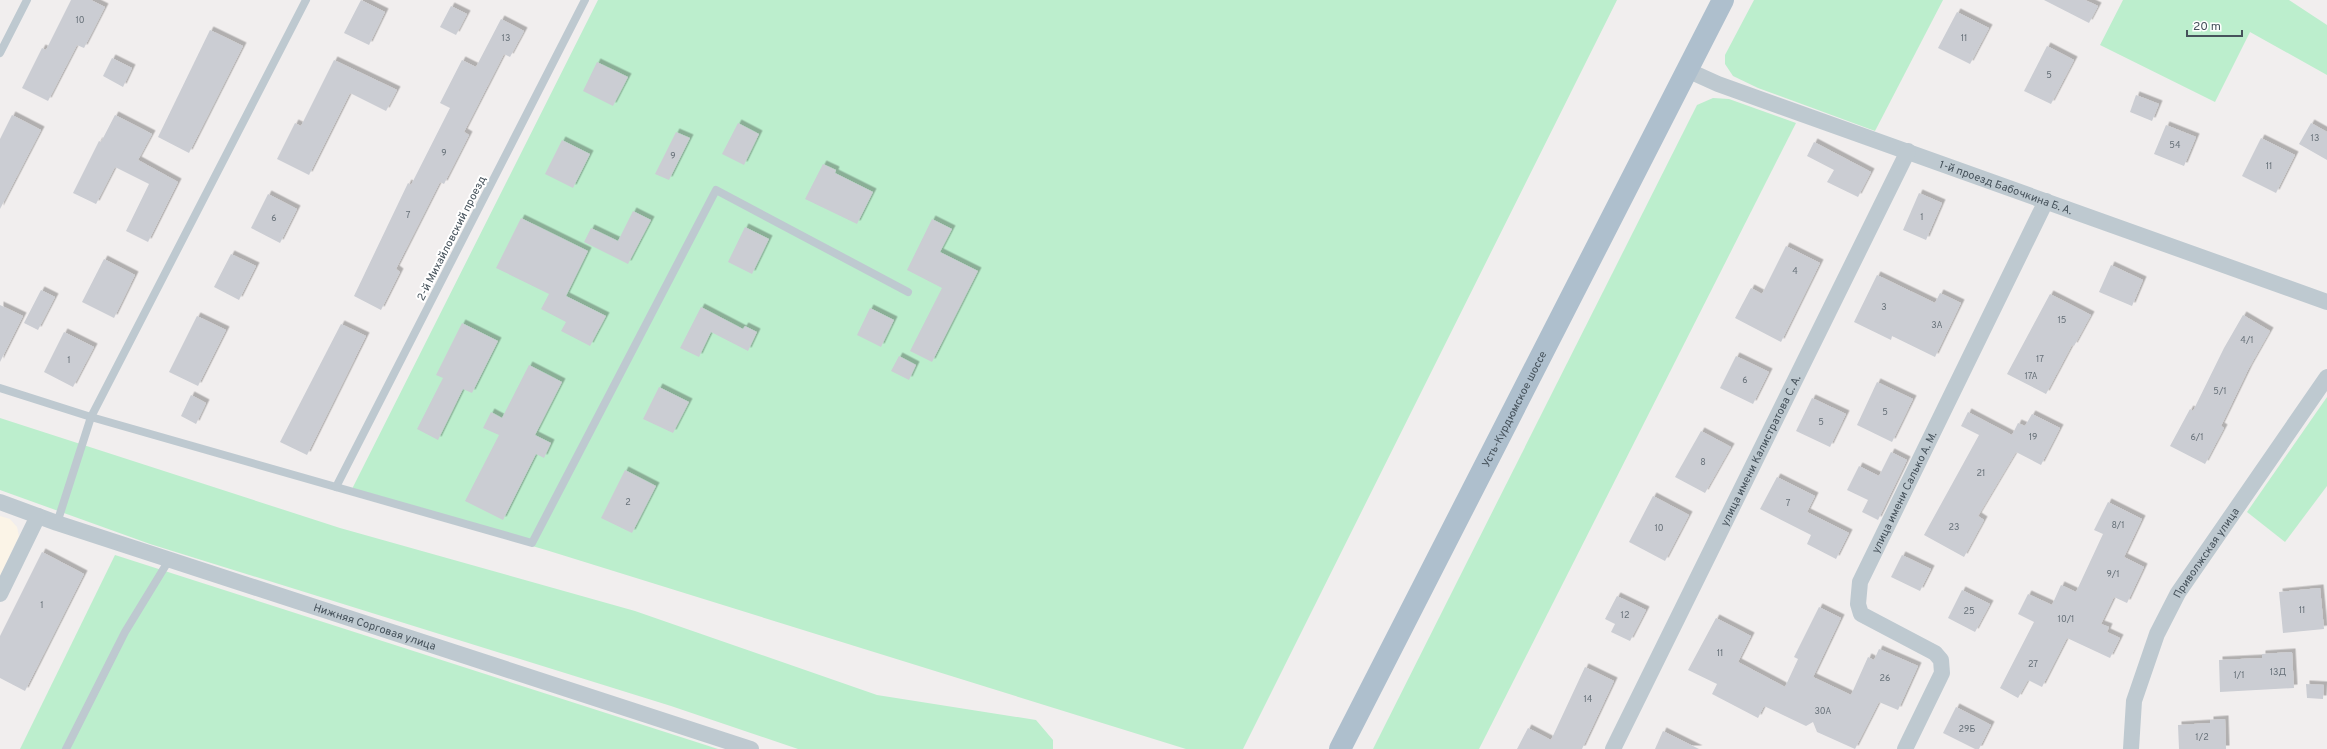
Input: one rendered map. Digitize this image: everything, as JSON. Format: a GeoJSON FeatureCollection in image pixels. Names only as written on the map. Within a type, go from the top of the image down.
{"type":"FeatureCollection","features":[{"type":"Feature","properties":{"kind":"main road","name":"Усть-Курдюмское шоссе"},"geometry":{"type":"LineString","coordinates":[[1340,749],[1723,0]]}},
{"type":"Feature","properties":{"kind":"street","name":"1-й проезд Бабочкина Б. А."},"geometry":{"type":"LineString","coordinates":[[1687,70],[1718,84],[2327,302]]}},
{"type":"Feature","properties":{"kind":"street","name":"улица имени Калистратова С. А."},"geometry":{"type":"LineString","coordinates":[[1613,749],[1908,151]]}},
{"type":"Feature","properties":{"kind":"street","name":"улица имени Салько А. М."},"geometry":{"type":"LineString","coordinates":[[1905,749],[1942,673],[1941,660],[1935,653],[1861,614],[1858,604],[1860,582],[2046,202]]}},
{"type":"Feature","properties":{"kind":"street","name":"Приволжская улица"},"geometry":{"type":"LineString","coordinates":[[2131,749],[2134,701],[2157,634],[2174,600],[2327,377]]}},
{"type":"Feature","properties":{"kind":"street","name":"Нижняя Сорговая улица"},"geometry":{"type":"LineString","coordinates":[[0,502],[57,523],[169,560],[751,749]]}},
{"type":"Feature","properties":{"kind":"street"},"geometry":{"type":"LineString","coordinates":[[0,594],[38,516]]}},
{"type":"Feature","properties":{"kind":"lane"},"geometry":{"type":"LineString","coordinates":[[0,53],[27,0]]}},
{"type":"Feature","properties":{"kind":"lane"},"geometry":{"type":"LineString","coordinates":[[57,523],[91,417],[306,0]]}},
{"type":"Feature","properties":{"kind":"lane","name":"2-й Михайловский проезд"},"geometry":{"type":"LineString","coordinates":[[336,487],[585,0]]}},
{"type":"Feature","properties":{"kind":"lane"},"geometry":{"type":"LineString","coordinates":[[0,388],[91,417],[532,543],[716,190],[908,292]]}},
{"type":"Feature","properties":{"kind":"lane"},"geometry":{"type":"LineString","coordinates":[[66,749],[125,632],[169,560]]}},
{"type":"Feature","properties":{"kind":"shaded area"},"geometry":{"type":"Polygon","coordinates":[[[0,516],[10,519],[17,527],[19,536],[0,576],[0,516]]]}},
{"type":"Feature","properties":{"kind":"green space"},"geometry":{"type":"Polygon","coordinates":[[[598,0],[1617,0],[1243,749],[1186,749],[546,550],[350,493],[598,0]]]}},
{"type":"Feature","properties":{"kind":"green space"},"geometry":{"type":"Polygon","coordinates":[[[1754,0],[1943,0],[1875,131],[1758,88],[1733,76],[1725,64],[1725,55],[1754,0]]]}},
{"type":"Feature","properties":{"kind":"green space"},"geometry":{"type":"Polygon","coordinates":[[[2123,0],[2289,0],[2327,25],[2327,75],[2250,32],[2215,102],[2100,45],[2123,0]]]}},
{"type":"Feature","properties":{"kind":"green space"},"geometry":{"type":"Polygon","coordinates":[[[1713,98],[1729,99],[1796,123],[1479,749],[1373,749],[1697,105],[1713,98]]]}},
{"type":"Feature","properties":{"kind":"green space"},"geometry":{"type":"Polygon","coordinates":[[[2327,397],[2327,486],[2285,542],[2247,512],[2327,397]]]}},
{"type":"Feature","properties":{"kind":"green space"},"geometry":{"type":"Polygon","coordinates":[[[0,418],[340,528],[635,611],[877,695],[1036,720],[1053,740],[1053,749],[798,749],[671,706],[150,544],[0,490],[0,418]]]}},
{"type":"Feature","properties":{"kind":"green space"},"geometry":{"type":"Polygon","coordinates":[[[115,555],[718,749],[20,749],[115,555]]]}},
{"type":"Feature","properties":{"kind":"building"},"geometry":{"type":"Polygon","coordinates":[[[71,0],[91,0],[105,7],[84,48],[77,45],[48,101],[22,88],[42,48],[46,50],[71,0]]]}},
{"type":"Feature","properties":{"kind":"building"},"geometry":{"type":"Polygon","coordinates":[[[361,0],[385,12],[369,45],[344,33],[361,0]]]}},
{"type":"Feature","properties":{"kind":"building"},"geometry":{"type":"Polygon","coordinates":[[[2044,0],[2085,0],[2098,6],[2089,23],[2044,0]]]}},
{"type":"Feature","properties":{"kind":"building"},"geometry":{"type":"Polygon","coordinates":[[[451,6],[467,14],[456,35],[440,27],[451,6]]]}},
{"type":"Feature","properties":{"kind":"building"},"geometry":{"type":"Polygon","coordinates":[[[1957,12],[1989,28],[1970,64],[1938,48],[1957,12]]]}},
{"type":"Feature","properties":{"kind":"building"},"geometry":{"type":"Polygon","coordinates":[[[501,19],[524,31],[510,57],[504,54],[464,132],[469,135],[444,184],[440,182],[396,269],[400,272],[381,310],[354,296],[408,183],[411,185],[450,108],[440,103],[462,60],[476,67],[501,19]]]}},
{"type":"Feature","properties":{"kind":"building"},"geometry":{"type":"Polygon","coordinates":[[[210,30],[243,46],[189,153],[158,137],[210,30]]]}},
{"type":"Feature","properties":{"kind":"building"},"geometry":{"type":"Polygon","coordinates":[[[2047,46],[2074,60],[2051,104],[2024,91],[2047,46]]]}},
{"type":"Feature","properties":{"kind":"building"},"geometry":{"type":"Polygon","coordinates":[[[112,58],[132,68],[123,87],[103,76],[112,58]]]}},
{"type":"Feature","properties":{"kind":"building"},"geometry":{"type":"Polygon","coordinates":[[[334,60],[397,90],[386,111],[350,93],[309,175],[277,159],[295,123],[301,126],[334,60]]]}},
{"type":"Feature","properties":{"kind":"building"},"geometry":{"type":"Polygon","coordinates":[[[597,62],[628,77],[613,106],[583,91],[597,62]]]}},
{"type":"Feature","properties":{"kind":"building"},"geometry":{"type":"Polygon","coordinates":[[[2136,95],[2159,104],[2152,121],[2130,112],[2136,95]]]}},
{"type":"Feature","properties":{"kind":"building"},"geometry":{"type":"Polygon","coordinates":[[[12,115],[41,130],[0,209],[0,139],[12,115]]]}},
{"type":"Feature","properties":{"kind":"building"},"geometry":{"type":"Polygon","coordinates":[[[115,115],[152,134],[138,160],[178,182],[148,242],[126,231],[149,184],[115,167],[96,204],[73,193],[99,141],[101,142],[115,115]]]}},
{"type":"Feature","properties":{"kind":"building"},"geometry":{"type":"Polygon","coordinates":[[[738,123],[759,134],[744,165],[722,154],[738,123]]]}},
{"type":"Feature","properties":{"kind":"building"},"geometry":{"type":"Polygon","coordinates":[[[2311,123],[2327,132],[2327,160],[2299,144],[2311,123]]]}},
{"type":"Feature","properties":{"kind":"building"},"geometry":{"type":"Polygon","coordinates":[[[2166,125],[2196,137],[2184,166],[2154,154],[2166,125]]]}},
{"type":"Feature","properties":{"kind":"building"},"geometry":{"type":"Polygon","coordinates":[[[676,132],[690,138],[669,180],[655,174],[676,132]]]}},
{"type":"Feature","properties":{"kind":"building"},"geometry":{"type":"Polygon","coordinates":[[[2261,138],[2295,155],[2276,193],[2242,176],[2261,138]]]}},
{"type":"Feature","properties":{"kind":"building"},"geometry":{"type":"Polygon","coordinates":[[[562,140],[590,154],[573,188],[545,174],[562,140]]]}},
{"type":"Feature","properties":{"kind":"building"},"geometry":{"type":"Polygon","coordinates":[[[1814,142],[1871,172],[1858,197],[1827,182],[1834,170],[1807,156],[1814,142]]]}},
{"type":"Feature","properties":{"kind":"building"},"geometry":{"type":"Polygon","coordinates":[[[823,164],[836,170],[835,173],[873,192],[857,224],[805,199],[823,164]]]}},
{"type":"Feature","properties":{"kind":"building"},"geometry":{"type":"Polygon","coordinates":[[[1919,193],[1942,203],[1926,240],[1903,230],[1919,193]]]}},
{"type":"Feature","properties":{"kind":"building"},"geometry":{"type":"Polygon","coordinates":[[[268,194],[297,209],[280,243],[251,228],[268,194]]]}},
{"type":"Feature","properties":{"kind":"building"},"geometry":{"type":"Polygon","coordinates":[[[633,211],[651,220],[628,264],[584,242],[591,228],[618,241],[633,211]]]}},
{"type":"Feature","properties":{"kind":"building"},"geometry":{"type":"Polygon","coordinates":[[[521,218],[588,251],[566,296],[606,316],[590,346],[561,331],[566,322],[541,309],[549,294],[496,268],[521,218]]]}},
{"type":"Feature","properties":{"kind":"building"},"geometry":{"type":"Polygon","coordinates":[[[932,219],[952,229],[940,252],[978,271],[932,362],[910,351],[942,288],[907,270],[932,219]]]}},
{"type":"Feature","properties":{"kind":"building"},"geometry":{"type":"Polygon","coordinates":[[[745,227],[769,239],[752,274],[728,262],[745,227]]]}},
{"type":"Feature","properties":{"kind":"building"},"geometry":{"type":"Polygon","coordinates":[[[1786,246],[1820,263],[1781,342],[1735,318],[1751,288],[1762,294],[1786,246]]]}},
{"type":"Feature","properties":{"kind":"building"},"geometry":{"type":"Polygon","coordinates":[[[231,254],[256,266],[239,300],[214,287],[231,254]]]}},
{"type":"Feature","properties":{"kind":"building"},"geometry":{"type":"Polygon","coordinates":[[[104,259],[135,275],[114,318],[82,302],[104,259]]]}},
{"type":"Feature","properties":{"kind":"building"},"geometry":{"type":"Polygon","coordinates":[[[2111,265],[2143,280],[2132,306],[2099,292],[2111,265]]]}},
{"type":"Feature","properties":{"kind":"building"},"geometry":{"type":"Polygon","coordinates":[[[1877,275],[1935,303],[1940,293],[1961,303],[1935,357],[1892,336],[1891,340],[1854,322],[1877,275]]]}},
{"type":"Feature","properties":{"kind":"building"},"geometry":{"type":"Polygon","coordinates":[[[41,290],[55,297],[38,330],[24,323],[41,290]]]}},
{"type":"Feature","properties":{"kind":"building"},"geometry":{"type":"Polygon","coordinates":[[[2050,294],[2091,315],[2074,346],[2072,345],[2046,394],[2007,374],[2050,294]]]}},
{"type":"Feature","properties":{"kind":"building"},"geometry":{"type":"Polygon","coordinates":[[[0,305],[23,316],[0,362],[0,305]]]}},
{"type":"Feature","properties":{"kind":"building"},"geometry":{"type":"Polygon","coordinates":[[[701,307],[743,329],[745,326],[757,332],[748,351],[711,332],[699,357],[680,348],[701,307]]]}},
{"type":"Feature","properties":{"kind":"building"},"geometry":{"type":"Polygon","coordinates":[[[870,308],[894,320],[881,347],[857,335],[870,308]]]}},
{"type":"Feature","properties":{"kind":"building"},"geometry":{"type":"Polygon","coordinates":[[[2243,315],[2270,331],[2249,368],[2221,426],[2224,428],[2205,464],[2170,446],[2190,409],[2193,411],[2224,348],[2243,315]]]}},
{"type":"Feature","properties":{"kind":"building"},"geometry":{"type":"Polygon","coordinates":[[[197,316],[226,330],[198,386],[169,372],[197,316]]]}},
{"type":"Feature","properties":{"kind":"building"},"geometry":{"type":"Polygon","coordinates":[[[462,323],[498,341],[472,393],[463,389],[438,440],[417,429],[443,378],[436,375],[462,323]]]}},
{"type":"Feature","properties":{"kind":"building"},"geometry":{"type":"Polygon","coordinates":[[[341,324],[366,336],[307,455],[280,442],[341,324]]]}},
{"type":"Feature","properties":{"kind":"building"},"geometry":{"type":"Polygon","coordinates":[[[64,332],[94,347],[73,387],[44,372],[64,332]]]}},
{"type":"Feature","properties":{"kind":"building"},"geometry":{"type":"Polygon","coordinates":[[[899,356],[916,365],[909,380],[891,371],[899,356]]]}},
{"type":"Feature","properties":{"kind":"building"},"geometry":{"type":"Polygon","coordinates":[[[1736,356],[1769,372],[1753,404],[1720,388],[1736,356]]]}},
{"type":"Feature","properties":{"kind":"building"},"geometry":{"type":"Polygon","coordinates":[[[529,365],[562,382],[535,435],[551,443],[544,458],[536,454],[503,520],[465,501],[499,435],[483,428],[491,412],[502,418],[529,365]]]}},
{"type":"Feature","properties":{"kind":"building"},"geometry":{"type":"Polygon","coordinates":[[[1877,382],[1913,399],[1892,442],[1857,425],[1877,382]]]}},
{"type":"Feature","properties":{"kind":"building"},"geometry":{"type":"Polygon","coordinates":[[[659,387],[689,402],[673,433],[643,419],[659,387]]]}},
{"type":"Feature","properties":{"kind":"building"},"geometry":{"type":"Polygon","coordinates":[[[191,395],[206,403],[196,424],[181,416],[191,395]]]}},
{"type":"Feature","properties":{"kind":"building"},"geometry":{"type":"Polygon","coordinates":[[[1812,398],[1846,414],[1830,447],[1796,431],[1812,398]]]}},
{"type":"Feature","properties":{"kind":"building"},"geometry":{"type":"Polygon","coordinates":[[[1968,412],[2012,435],[2018,423],[2025,426],[2032,414],[2060,428],[2041,465],[2016,452],[1978,516],[1984,520],[1964,557],[1924,535],[1979,435],[1961,426],[1968,412]]]}},
{"type":"Feature","properties":{"kind":"building"},"geometry":{"type":"Polygon","coordinates":[[[1701,431],[1731,447],[1705,493],[1675,477],[1701,431]]]}},
{"type":"Feature","properties":{"kind":"building"},"geometry":{"type":"Polygon","coordinates":[[[1891,452],[1907,460],[1878,520],[1862,512],[1868,500],[1847,490],[1859,466],[1879,476],[1891,452]]]}},
{"type":"Feature","properties":{"kind":"building"},"geometry":{"type":"Polygon","coordinates":[[[625,470],[656,486],[632,533],[601,518],[625,470]]]}},
{"type":"Feature","properties":{"kind":"building"},"geometry":{"type":"Polygon","coordinates":[[[1777,477],[1815,496],[1807,512],[1849,533],[1836,559],[1807,544],[1811,535],[1760,509],[1777,477]]]}},
{"type":"Feature","properties":{"kind":"building"},"geometry":{"type":"Polygon","coordinates":[[[1653,496],[1689,515],[1665,561],[1629,542],[1653,496]]]}},
{"type":"Feature","properties":{"kind":"building"},"geometry":{"type":"Polygon","coordinates":[[[2108,502],[2142,519],[2124,557],[2144,567],[2127,603],[2114,597],[2101,624],[2109,627],[2107,632],[2120,638],[2110,658],[2067,638],[2042,687],[2028,680],[2018,698],[2000,688],[2034,622],[2018,614],[2028,594],[2052,605],[2061,585],[2076,592],[2103,534],[2094,530],[2108,502]]]}},
{"type":"Feature","properties":{"kind":"building"},"geometry":{"type":"Polygon","coordinates":[[[42,552],[84,574],[25,691],[0,678],[0,636],[42,552]]]}},
{"type":"Feature","properties":{"kind":"building"},"geometry":{"type":"Polygon","coordinates":[[[1902,555],[1931,569],[1920,591],[1891,577],[1902,555]]]}},
{"type":"Feature","properties":{"kind":"building"},"geometry":{"type":"Polygon","coordinates":[[[2320,588],[2324,629],[2283,633],[2279,592],[2320,588]]]}},
{"type":"Feature","properties":{"kind":"building"},"geometry":{"type":"Polygon","coordinates":[[[1962,590],[1990,604],[1975,632],[1948,618],[1962,590]]]}},
{"type":"Feature","properties":{"kind":"building"},"geometry":{"type":"Polygon","coordinates":[[[1617,596],[1646,610],[1630,641],[1611,632],[1615,624],[1605,619],[1617,596]]]}},
{"type":"Feature","properties":{"kind":"building"},"geometry":{"type":"Polygon","coordinates":[[[1819,607],[1841,618],[1813,677],[1851,695],[1868,657],[1874,660],[1879,649],[1918,666],[1898,710],[1879,702],[1855,749],[1817,732],[1813,722],[1806,726],[1764,706],[1758,718],[1712,694],[1717,684],[1688,670],[1716,618],[1751,636],[1738,662],[1785,687],[1798,659],[1794,657],[1819,607]]]}},
{"type":"Feature","properties":{"kind":"building"},"geometry":{"type":"Polygon","coordinates":[[[2292,652],[2294,688],[2220,692],[2219,660],[2262,658],[2262,654],[2292,652]]]}},
{"type":"Feature","properties":{"kind":"building"},"geometry":{"type":"Polygon","coordinates":[[[1585,667],[1614,681],[1582,749],[1517,749],[1528,728],[1551,740],[1585,667]]]}},
{"type":"Feature","properties":{"kind":"building"},"geometry":{"type":"Polygon","coordinates":[[[2306,684],[2324,685],[2323,699],[2307,698],[2306,684]]]}},
{"type":"Feature","properties":{"kind":"building"},"geometry":{"type":"Polygon","coordinates":[[[1956,707],[1991,725],[1979,749],[1975,749],[1943,733],[1956,707]]]}},
{"type":"Feature","properties":{"kind":"building"},"geometry":{"type":"Polygon","coordinates":[[[2225,719],[2226,749],[2179,749],[2178,725],[2210,723],[2210,720],[2225,719]]]}},
{"type":"Feature","properties":{"kind":"building"},"geometry":{"type":"Polygon","coordinates":[[[1663,731],[1699,749],[1655,749],[1663,731]]]}}]}
